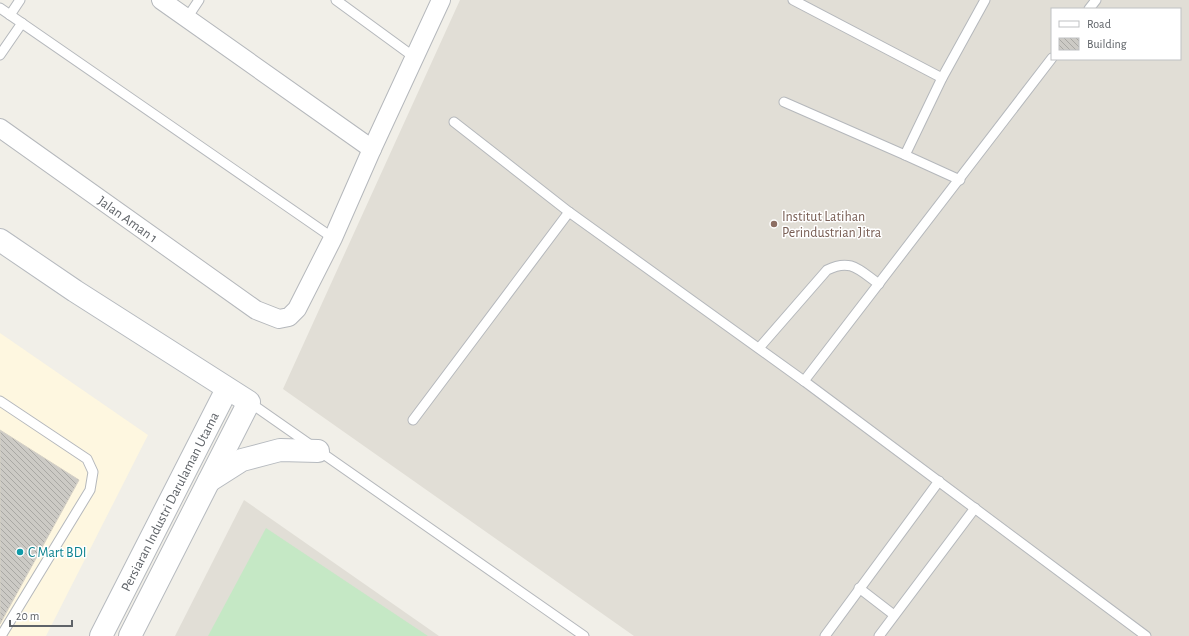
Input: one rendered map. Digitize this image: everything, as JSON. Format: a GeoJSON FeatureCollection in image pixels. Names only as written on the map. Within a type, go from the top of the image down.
{"type":"FeatureCollection","features":[{"type":"Feature","properties":{"kind":"street"},"geometry":{"type":"LineString","coordinates":[[161,0],[372,149]]}},
{"type":"Feature","properties":{"kind":"street","name":"Jalan Aman 1"},"geometry":{"type":"LineString","coordinates":[[0,128],[256,310],[279,319],[289,317],[297,309],[304,297],[333,238],[372,149],[441,0]]}},
{"type":"Feature","properties":{"kind":"street"},"geometry":{"type":"LineString","coordinates":[[0,240],[75,291],[249,402]]}},
{"type":"Feature","properties":{"kind":"street","name":"Persiaran Industri Darulaman Utama"},"geometry":{"type":"LineString","coordinates":[[101,636],[228,390]]}},
{"type":"Feature","properties":{"kind":"street","name":"Persiaran Industri Darulaman Utama"},"geometry":{"type":"LineString","coordinates":[[130,636],[249,402]]}},
{"type":"Feature","properties":{"kind":"street"},"geometry":{"type":"LineString","coordinates":[[209,481],[242,460],[280,450],[318,451]]}},
{"type":"Feature","properties":{"kind":"lane"},"geometry":{"type":"LineString","coordinates":[[10,15],[20,0]]}},
{"type":"Feature","properties":{"kind":"lane"},"geometry":{"type":"LineString","coordinates":[[187,18],[199,0]]}},
{"type":"Feature","properties":{"kind":"lane"},"geometry":{"type":"LineString","coordinates":[[336,0],[414,57]]}},
{"type":"Feature","properties":{"kind":"lane"},"geometry":{"type":"LineString","coordinates":[[793,0],[942,78]]}},
{"type":"Feature","properties":{"kind":"lane"},"geometry":{"type":"LineString","coordinates":[[905,155],[942,78],[985,0]]}},
{"type":"Feature","properties":{"kind":"lane"},"geometry":{"type":"LineString","coordinates":[[0,8],[333,238]]}},
{"type":"Feature","properties":{"kind":"lane"},"geometry":{"type":"LineString","coordinates":[[0,55],[22,23]]}},
{"type":"Feature","properties":{"kind":"lane"},"geometry":{"type":"LineString","coordinates":[[804,381],[960,180],[1051,59]]}},
{"type":"Feature","properties":{"kind":"lane"},"geometry":{"type":"LineString","coordinates":[[784,102],[960,180]]}},
{"type":"Feature","properties":{"kind":"lane"},"geometry":{"type":"LineString","coordinates":[[454,122],[569,212],[804,381],[1146,636]]}},
{"type":"Feature","properties":{"kind":"lane"},"geometry":{"type":"LineString","coordinates":[[413,420],[569,212]]}},
{"type":"Feature","properties":{"kind":"lane"},"geometry":{"type":"LineString","coordinates":[[759,348],[827,270],[838,264],[851,264],[879,284]]}},
{"type":"Feature","properties":{"kind":"lane"},"geometry":{"type":"LineString","coordinates":[[0,401],[87,459],[93,472],[90,490],[2,636]]}},
{"type":"Feature","properties":{"kind":"lane"},"geometry":{"type":"LineString","coordinates":[[249,402],[584,636]]}},
{"type":"Feature","properties":{"kind":"lane"},"geometry":{"type":"LineString","coordinates":[[825,636],[939,481]]}},
{"type":"Feature","properties":{"kind":"lane"},"geometry":{"type":"LineString","coordinates":[[879,636],[975,508]]}},
{"type":"Feature","properties":{"kind":"lane"},"geometry":{"type":"LineString","coordinates":[[859,588],[894,615]]}},
{"type":"Feature","properties":{"kind":"shaded area","name":"Institut Latihan Perindustrian Jitra"},"geometry":{"type":"Polygon","coordinates":[[[460,0],[1189,0],[1189,636],[634,636],[283,389],[460,0]]]}},
{"type":"Feature","properties":{"kind":"shaded area"},"geometry":{"type":"Polygon","coordinates":[[[0,333],[148,435],[46,636],[0,636],[0,333]]]}},
{"type":"Feature","properties":{"kind":"shaded area"},"geometry":{"type":"Polygon","coordinates":[[[244,500],[439,636],[175,636],[244,500]]]}},
{"type":"Feature","properties":{"kind":"green space"},"geometry":{"type":"Polygon","coordinates":[[[266,528],[428,636],[208,636],[266,528]]]}},
{"type":"Feature","properties":{"kind":"building","name":"C Mart BDI"},"geometry":{"type":"Polygon","coordinates":[[[0,430],[79,480],[0,624],[0,430]]]}},
{"type":"Feature","properties":{"kind":"place","name":"Institut Latihan Perindustrian Jitra"},"geometry":{"type":"Point","coordinates":[774,224]}},
{"type":"Feature","properties":{"kind":"place","name":"C Mart BDI"},"geometry":{"type":"Point","coordinates":[20,552]}}]}
